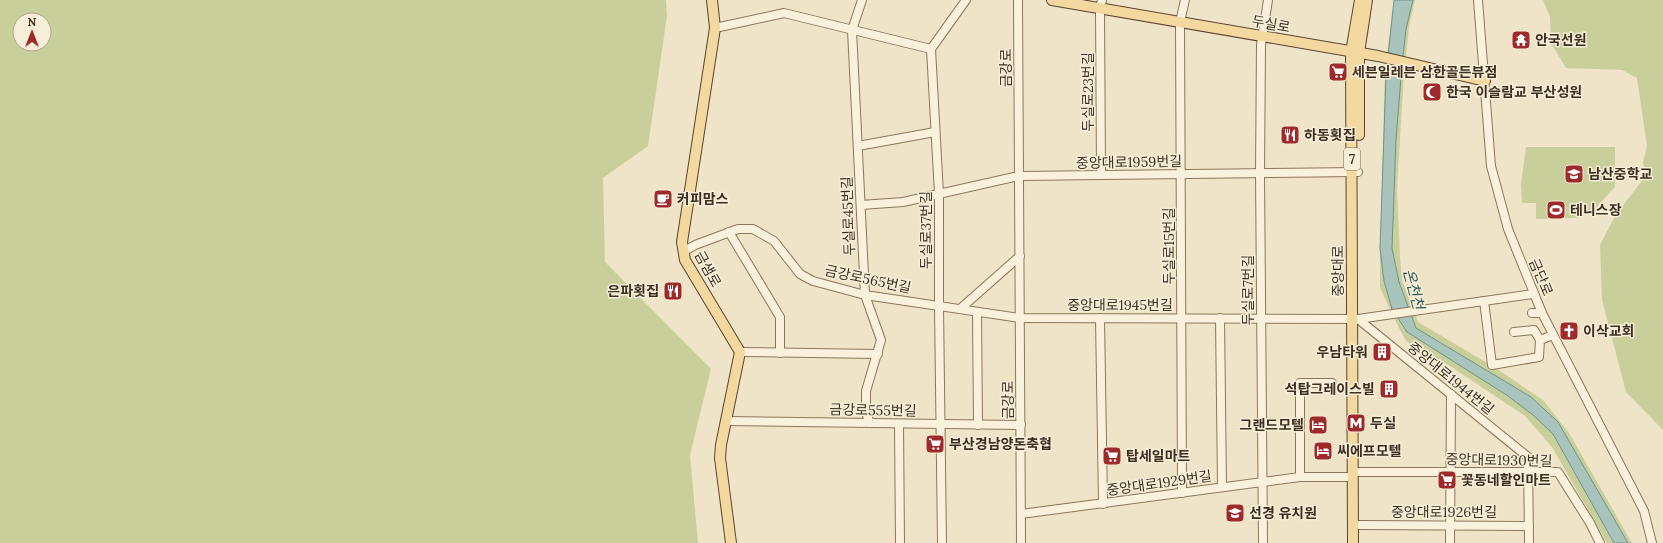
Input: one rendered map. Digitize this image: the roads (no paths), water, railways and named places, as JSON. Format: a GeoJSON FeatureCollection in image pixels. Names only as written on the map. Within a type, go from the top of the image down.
{"type":"FeatureCollection","features":[{"type":"Feature","properties":{"kind":"main road","name":"금샘로"},"geometry":{"type":"LineString","coordinates":[[712,0],[715,28],[682,242],[685,260],[740,352]]}},
{"type":"Feature","properties":{"kind":"main road","name":"두실로"},"geometry":{"type":"LineString","coordinates":[[1052,0],[1101,4],[1180,22],[1378,56],[1485,81]]}},
{"type":"Feature","properties":{"kind":"main road","name":"중앙대로"},"geometry":{"type":"LineString","coordinates":[[1353,543],[1355,474],[1355,53],[1360,0]]}},
{"type":"Feature","properties":{"kind":"main road","name":"중앙대로"},"geometry":{"type":"LineString","coordinates":[[1355,53],[1367,0]]}},
{"type":"Feature","properties":{"kind":"main road"},"geometry":{"type":"LineString","coordinates":[[731,543],[720,458],[740,352]]}},
{"type":"Feature","properties":{"kind":"main road","name":"중앙대로"},"geometry":{"type":"LineString","coordinates":[[1355,474],[1359,543]]}},
{"type":"Feature","properties":{"kind":"street","name":"두실로45번길"},"geometry":{"type":"LineString","coordinates":[[862,0],[852,30],[864,295],[881,340],[866,391],[866,413],[870,423]]}},
{"type":"Feature","properties":{"kind":"street"},"geometry":{"type":"LineString","coordinates":[[715,28],[784,14],[931,49],[966,0]]}},
{"type":"Feature","properties":{"kind":"street","name":"금강로"},"geometry":{"type":"LineString","coordinates":[[1018,0],[1021,543]]}},
{"type":"Feature","properties":{"kind":"street","name":"두실로15번길"},"geometry":{"type":"LineString","coordinates":[[1182,493],[1182,174],[1180,22],[1184,0]]}},
{"type":"Feature","properties":{"kind":"street","name":"두실로7번길"},"geometry":{"type":"LineString","coordinates":[[1263,543],[1260,173],[1261,36],[1268,0]]}},
{"type":"Feature","properties":{"kind":"street","name":"금단로"},"geometry":{"type":"LineString","coordinates":[[1478,0],[1491,166],[1508,229],[1533,294],[1542,313],[1644,511],[1652,543]]}},
{"type":"Feature","properties":{"kind":"street","name":"두실로23번길"},"geometry":{"type":"LineString","coordinates":[[1101,4],[1101,175]]}},
{"type":"Feature","properties":{"kind":"street","name":"두실로37번길"},"geometry":{"type":"LineString","coordinates":[[931,49],[940,194],[939,306],[942,543]]}},
{"type":"Feature","properties":{"kind":"street"},"geometry":{"type":"LineString","coordinates":[[858,146],[935,132]]}},
{"type":"Feature","properties":{"kind":"street","name":"중앙대로1959번길"},"geometry":{"type":"LineString","coordinates":[[861,205],[903,202],[1019,176],[1355,172]]}},
{"type":"Feature","properties":{"kind":"street","name":"금강로565번길"},"geometry":{"type":"LineString","coordinates":[[683,252],[695,245],[738,229],[753,229],[774,241],[800,274],[813,281],[864,295],[1020,318]]}},
{"type":"Feature","properties":{"kind":"street"},"geometry":{"type":"LineString","coordinates":[[729,232],[780,317],[780,353]]}},
{"type":"Feature","properties":{"kind":"street"},"geometry":{"type":"LineString","coordinates":[[960,309],[1020,256]]}},
{"type":"Feature","properties":{"kind":"street","name":"중앙대로1945번길"},"geometry":{"type":"LineString","coordinates":[[1020,318],[1355,319],[1533,294]]}},
{"type":"Feature","properties":{"kind":"street"},"geometry":{"type":"LineString","coordinates":[[1484,301],[1492,365],[1539,357],[1540,340],[1534,330],[1514,332]]}},
{"type":"Feature","properties":{"kind":"street"},"geometry":{"type":"LineString","coordinates":[[977,312],[978,425]]}},
{"type":"Feature","properties":{"kind":"street"},"geometry":{"type":"LineString","coordinates":[[1532,313],[1542,313]]}},
{"type":"Feature","properties":{"kind":"street"},"geometry":{"type":"LineString","coordinates":[[1100,318],[1103,504]]}},
{"type":"Feature","properties":{"kind":"street"},"geometry":{"type":"LineString","coordinates":[[1220,318],[1222,487]]}},
{"type":"Feature","properties":{"kind":"street","name":"중앙대로1944번길"},"geometry":{"type":"LineString","coordinates":[[1355,319],[1451,394],[1528,458],[1528,472]]}},
{"type":"Feature","properties":{"kind":"street"},"geometry":{"type":"LineString","coordinates":[[1540,340],[1553,335]]}},
{"type":"Feature","properties":{"kind":"street"},"geometry":{"type":"LineString","coordinates":[[740,352],[878,354]]}},
{"type":"Feature","properties":{"kind":"street"},"geometry":{"type":"LineString","coordinates":[[1300,477],[1300,383],[1332,383]]}},
{"type":"Feature","properties":{"kind":"street"},"geometry":{"type":"LineString","coordinates":[[1450,543],[1451,394]]}},
{"type":"Feature","properties":{"kind":"street","name":"금강로555번길"},"geometry":{"type":"LineString","coordinates":[[726,421],[1021,425]]}},
{"type":"Feature","properties":{"kind":"street"},"geometry":{"type":"LineString","coordinates":[[899,424],[900,543]]}},
{"type":"Feature","properties":{"kind":"street"},"geometry":{"type":"LineString","coordinates":[[1528,472],[1529,543]]}},
{"type":"Feature","properties":{"kind":"street","name":"중앙대로1930번길"},"geometry":{"type":"LineString","coordinates":[[1355,474],[1558,472],[1590,523],[1600,543]]}},
{"type":"Feature","properties":{"kind":"street","name":"중앙대로1929번길"},"geometry":{"type":"LineString","coordinates":[[1021,514],[1103,504],[1262,481],[1355,474]]}},
{"type":"Feature","properties":{"kind":"street","name":"중앙대로1926번길"},"geometry":{"type":"LineString","coordinates":[[1359,525],[1529,526]]}},
{"type":"Feature","properties":{"kind":"water","name":"온천천"},"geometry":{"type":"Polygon","coordinates":[[[1394,0],[1413,0],[1406,29],[1402,65],[1396,139],[1392,248],[1399,282],[1416,328],[1531,397],[1558,422],[1628,543],[1614,543],[1553,434],[1533,415],[1508,396],[1407,332],[1392,309],[1384,281],[1380,248],[1386,76],[1394,0]]]}},
{"type":"Feature","properties":{"kind":"place","name":"안국선원"},"geometry":{"type":"Point","coordinates":[1521,40]}},
{"type":"Feature","properties":{"kind":"place","name":"세븐일레븐 삼한골든뷰점"},"geometry":{"type":"Point","coordinates":[1338,72]}},
{"type":"Feature","properties":{"kind":"place","name":"한국 이슬람교 부산성원"},"geometry":{"type":"Point","coordinates":[1432,92]}},
{"type":"Feature","properties":{"kind":"place","name":"하동횟집"},"geometry":{"type":"Point","coordinates":[1290,135]}},
{"type":"Feature","properties":{"kind":"place","name":"남산중학교"},"geometry":{"type":"Point","coordinates":[1574,174]}},
{"type":"Feature","properties":{"kind":"place","name":"커피맘스"},"geometry":{"type":"Point","coordinates":[663,199]}},
{"type":"Feature","properties":{"kind":"place","name":"테니스장"},"geometry":{"type":"Point","coordinates":[1556,210]}},
{"type":"Feature","properties":{"kind":"place","name":"은파횟집"},"geometry":{"type":"Point","coordinates":[673,291]}},
{"type":"Feature","properties":{"kind":"place","name":"이삭교회"},"geometry":{"type":"Point","coordinates":[1569,331]}},
{"type":"Feature","properties":{"kind":"place","name":"우남타워"},"geometry":{"type":"Point","coordinates":[1382,352]}},
{"type":"Feature","properties":{"kind":"place","name":"석탑그레이스빌"},"geometry":{"type":"Point","coordinates":[1389,389]}},
{"type":"Feature","properties":{"kind":"place","name":"두실"},"geometry":{"type":"Point","coordinates":[1356,423]}},
{"type":"Feature","properties":{"kind":"place","name":"그랜드모텔"},"geometry":{"type":"Point","coordinates":[1318,425]}},
{"type":"Feature","properties":{"kind":"place","name":"부산경남양돈축협"},"geometry":{"type":"Point","coordinates":[935,444]}},
{"type":"Feature","properties":{"kind":"place","name":"씨에프모텔"},"geometry":{"type":"Point","coordinates":[1323,451]}},
{"type":"Feature","properties":{"kind":"place","name":"탑세일마트"},"geometry":{"type":"Point","coordinates":[1112,456]}},
{"type":"Feature","properties":{"kind":"place","name":"꽃동네할인마트"},"geometry":{"type":"Point","coordinates":[1447,480]}},
{"type":"Feature","properties":{"kind":"place","name":"선경 유치원"},"geometry":{"type":"Point","coordinates":[1235,513]}}]}
